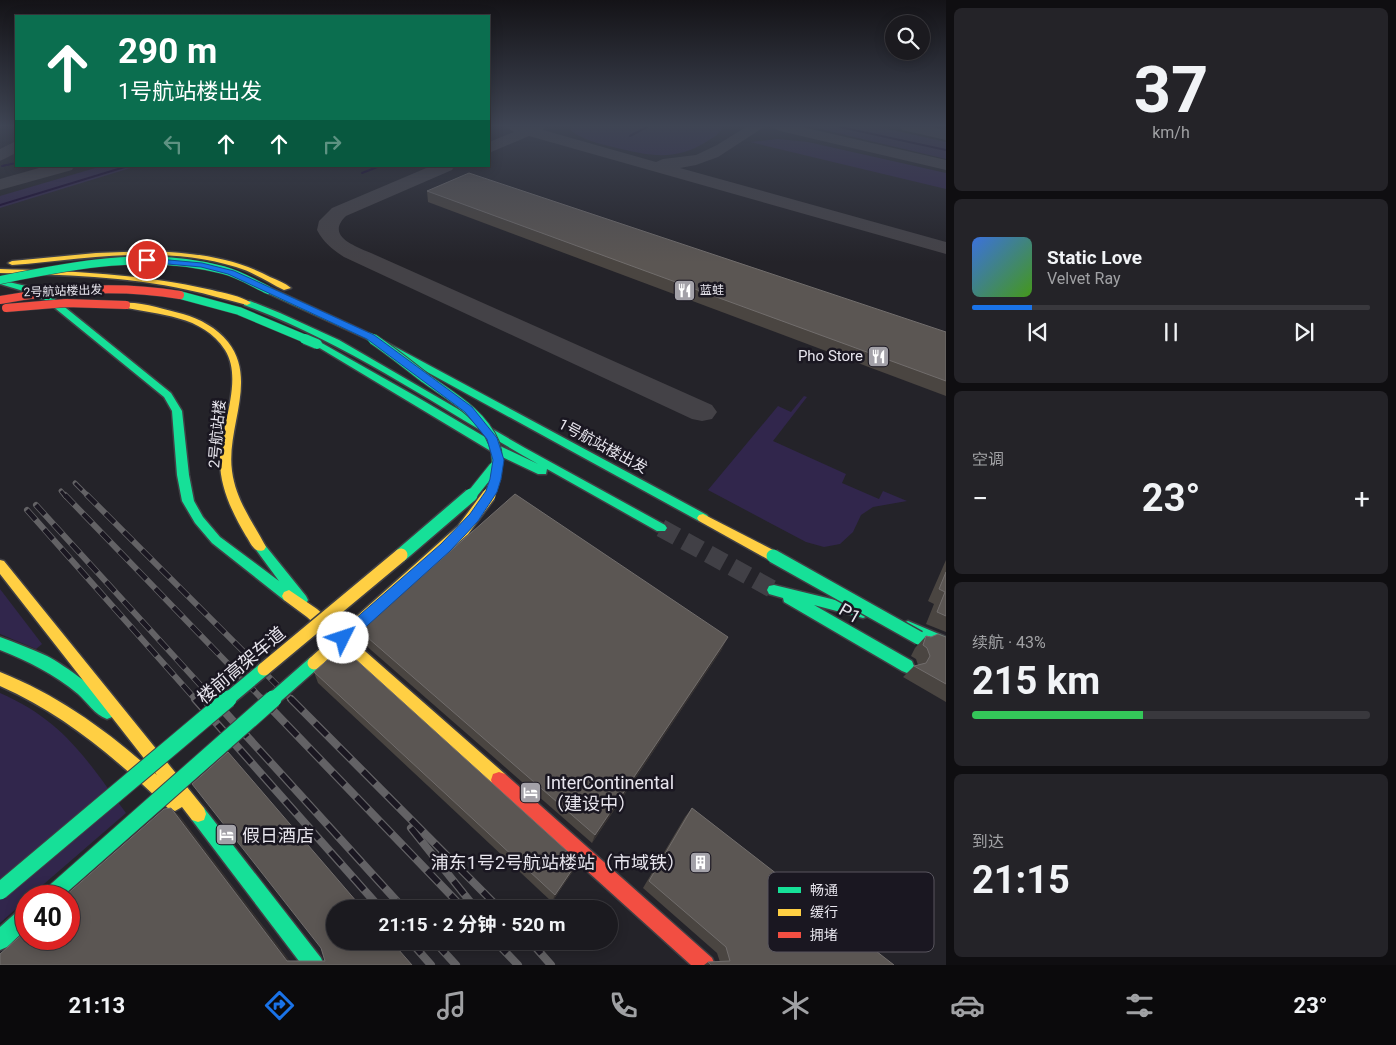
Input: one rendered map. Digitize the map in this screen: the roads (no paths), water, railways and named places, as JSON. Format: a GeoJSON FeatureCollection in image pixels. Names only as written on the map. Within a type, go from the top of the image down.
{"type":"FeatureCollection","features":[{"type":"Feature","properties":{"kind":"main road"},"geometry":{"type":"LineString","coordinates":[[0,264],[91,254],[137,252],[188,255],[237,265],[296,292],[370,337],[469,409],[492,438],[498,460],[496,479],[484,504],[451,542],[62,885]]}},
{"type":"Feature","properties":{"kind":"main road"},"geometry":{"type":"LineString","coordinates":[[0,281],[71,266],[147,260],[217,268],[268,290]]}},
{"type":"Feature","properties":{"kind":"main road"},"geometry":{"type":"LineString","coordinates":[[0,293],[43,280],[90,270],[144,267],[200,270],[268,290]]}},
{"type":"Feature","properties":{"kind":"main road"},"geometry":{"type":"LineString","coordinates":[[0,272],[95,275],[145,280],[195,289],[250,304],[287,318],[330,338],[482,428],[661,528]]}},
{"type":"Feature","properties":{"kind":"main road"},"geometry":{"type":"LineString","coordinates":[[0,281],[48,298],[168,395],[177,410],[179,419],[184,490],[199,520],[216,540],[312,613],[705,965]]}},
{"type":"Feature","properties":{"kind":"main road"},"geometry":{"type":"LineString","coordinates":[[0,300],[27,294],[96,286],[154,290],[195,297],[232,308],[274,323],[317,344],[428,407],[461,429],[508,456],[588,487]]}},
{"type":"Feature","properties":{"kind":"main road","name":"1号航站楼出发"},"geometry":{"type":"LineString","coordinates":[[268,290],[370,337],[920,638]]}},
{"type":"Feature","properties":{"kind":"main road","name":"2号航站楼出发"},"geometry":{"type":"LineString","coordinates":[[0,309],[58,302],[93,301],[126,305]]}},
{"type":"Feature","properties":{"kind":"main road"},"geometry":{"type":"LineString","coordinates":[[0,313],[50,306],[126,305]]}},
{"type":"Feature","properties":{"kind":"main road","name":"2号航站楼"},"geometry":{"type":"LineString","coordinates":[[126,305],[176,313],[205,326],[223,340],[230,350],[236,366],[238,381],[229,431],[226,470],[235,505],[279,571],[312,613]]}},
{"type":"Feature","properties":{"kind":"main road"},"geometry":{"type":"LineString","coordinates":[[428,407],[482,428]]}},
{"type":"Feature","properties":{"kind":"main road","name":"楼前高架车道"},"geometry":{"type":"LineString","coordinates":[[0,891],[472,495],[488,477],[498,460]]}},
{"type":"Feature","properties":{"kind":"main road"},"geometry":{"type":"LineString","coordinates":[[0,565],[155,760],[314,965]]}},
{"type":"Feature","properties":{"kind":"main road","name":"P1"},"geometry":{"type":"LineString","coordinates":[[907,666],[774,590],[847,607],[914,628],[946,643]]}},
{"type":"Feature","properties":{"kind":"main road"},"geometry":{"type":"LineString","coordinates":[[0,643],[44,661],[83,689],[155,760]]}},
{"type":"Feature","properties":{"kind":"main road"},"geometry":{"type":"LineString","coordinates":[[0,679],[41,697],[88,724],[224,848]]}},
{"type":"Feature","properties":{"kind":"main road"},"geometry":{"type":"LineString","coordinates":[[273,912],[301,965]]}},
{"type":"Feature","properties":{"kind":"main road"},"geometry":{"type":"LineString","coordinates":[[0,940],[15,927]]}},
{"type":"Feature","properties":{"kind":"waterway"},"geometry":{"type":"LineString","coordinates":[[0,205],[108,172]]}},
{"type":"Feature","properties":{"kind":"tunnel"},"geometry":{"type":"LineString","coordinates":[[661,528],[774,590]]}},
{"type":"Feature","properties":{"kind":"railway"},"geometry":{"type":"LineString","coordinates":[[75,483],[291,699]]}},
{"type":"Feature","properties":{"kind":"railway"},"geometry":{"type":"LineString","coordinates":[[61,491],[66,497]]}},
{"type":"Feature","properties":{"kind":"railway"},"geometry":{"type":"LineString","coordinates":[[65,495],[263,700]]}},
{"type":"Feature","properties":{"kind":"railway"},"geometry":{"type":"LineString","coordinates":[[36,505],[214,700]]}},
{"type":"Feature","properties":{"kind":"railway"},"geometry":{"type":"LineString","coordinates":[[27,510],[196,700]]}},
{"type":"Feature","properties":{"kind":"railway"},"geometry":{"type":"LineString","coordinates":[[195,699],[373,900]]}},
{"type":"Feature","properties":{"kind":"railway"},"geometry":{"type":"LineString","coordinates":[[213,699],[396,900]]}},
{"type":"Feature","properties":{"kind":"railway"},"geometry":{"type":"LineString","coordinates":[[262,699],[455,900]]}},
{"type":"Feature","properties":{"kind":"railway"},"geometry":{"type":"LineString","coordinates":[[291,699],[491,900]]}},
{"type":"Feature","properties":{"kind":"railway"},"geometry":{"type":"LineString","coordinates":[[411,828],[469,900]]}},
{"type":"Feature","properties":{"kind":"railway"},"geometry":{"type":"LineString","coordinates":[[418,950],[431,965]]}},
{"type":"Feature","properties":{"kind":"railway"},"geometry":{"type":"LineString","coordinates":[[442,950],[456,965]]}},
{"type":"Feature","properties":{"kind":"railway"},"geometry":{"type":"LineString","coordinates":[[504,950],[518,965]]}},
{"type":"Feature","properties":{"kind":"railway"},"geometry":{"type":"LineString","coordinates":[[538,950],[551,965]]}},
{"type":"Feature","properties":{"kind":"place","name":"蓝蛙"},"geometry":{"type":"Point","coordinates":[684,290]}},
{"type":"Feature","properties":{"kind":"place","name":"Pho Store"},"geometry":{"type":"Point","coordinates":[879,356]}},
{"type":"Feature","properties":{"kind":"place","name":"InterContinental （建设中）"},"geometry":{"type":"Point","coordinates":[530,792]}},
{"type":"Feature","properties":{"kind":"place","name":"假日酒店"},"geometry":{"type":"Point","coordinates":[226,835]}},
{"type":"Feature","properties":{"kind":"place","name":"浦东1号2号航站楼站（市域铁）"},"geometry":{"type":"Point","coordinates":[701,862]}}]}
